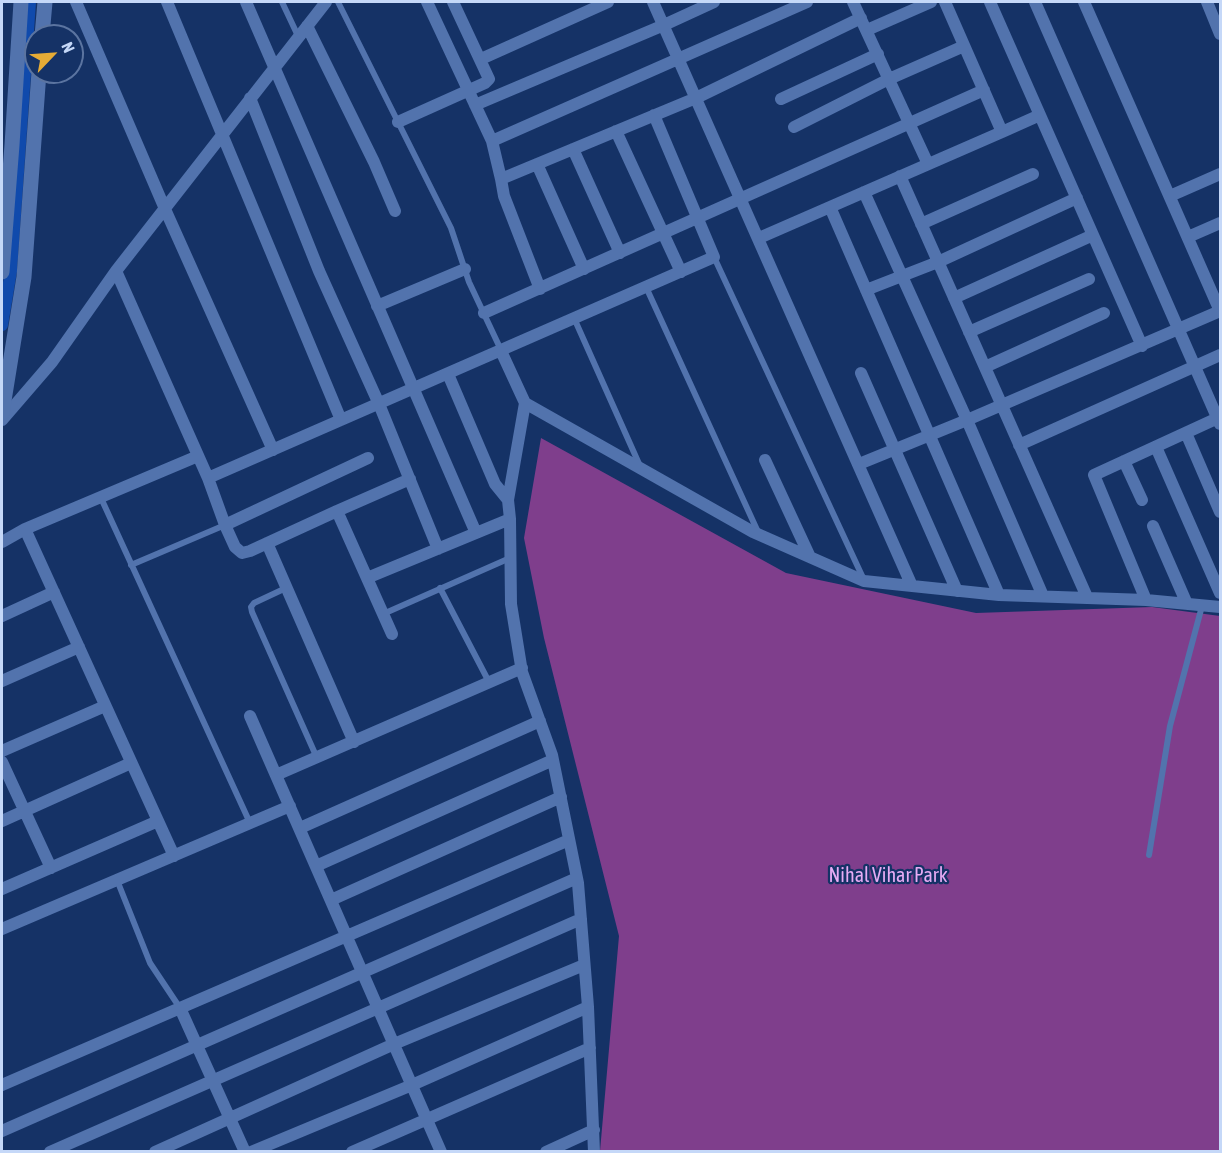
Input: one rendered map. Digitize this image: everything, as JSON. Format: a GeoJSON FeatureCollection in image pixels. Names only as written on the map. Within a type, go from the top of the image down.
{"type":"FeatureCollection","features":[{"type":"Feature","properties":{"kind":"street"},"geometry":{"type":"LineString","coordinates":[[2,272],[7,147],[21,2]]}},
{"type":"Feature","properties":{"kind":"street"},"geometry":{"type":"LineString","coordinates":[[43,24],[45,2]]}},
{"type":"Feature","properties":{"kind":"street"},"geometry":{"type":"LineString","coordinates":[[76,2],[165,209],[273,450]]}},
{"type":"Feature","properties":{"kind":"street"},"geometry":{"type":"LineString","coordinates":[[166,2],[341,420]]}},
{"type":"Feature","properties":{"kind":"street"},"geometry":{"type":"LineString","coordinates":[[246,2],[476,533]]}},
{"type":"Feature","properties":{"kind":"street"},"geometry":{"type":"LineString","coordinates":[[2,420],[52,362],[116,271],[326,2]]}},
{"type":"Feature","properties":{"kind":"street"},"geometry":{"type":"LineString","coordinates":[[426,2],[492,141],[504,196],[540,289]]}},
{"type":"Feature","properties":{"kind":"street"},"geometry":{"type":"LineString","coordinates":[[398,122],[489,79],[454,2]]}},
{"type":"Feature","properties":{"kind":"street"},"geometry":{"type":"LineString","coordinates":[[481,59],[608,2]]}},
{"type":"Feature","properties":{"kind":"street"},"geometry":{"type":"LineString","coordinates":[[653,2],[912,586]]}},
{"type":"Feature","properties":{"kind":"street"},"geometry":{"type":"LineString","coordinates":[[476,105],[664,26],[714,2]]}},
{"type":"Feature","properties":{"kind":"street"},"geometry":{"type":"LineString","coordinates":[[492,141],[807,2]]}},
{"type":"Feature","properties":{"kind":"street"},"geometry":{"type":"LineString","coordinates":[[853,2],[928,164]]}},
{"type":"Feature","properties":{"kind":"street"},"geometry":{"type":"LineString","coordinates":[[867,30],[931,2]]}},
{"type":"Feature","properties":{"kind":"street"},"geometry":{"type":"LineString","coordinates":[[945,2],[1002,132]]}},
{"type":"Feature","properties":{"kind":"street"},"geometry":{"type":"LineString","coordinates":[[990,2],[1142,345]]}},
{"type":"Feature","properties":{"kind":"street"},"geometry":{"type":"LineString","coordinates":[[1035,2],[1220,420],[1094,475],[1146,600]]}},
{"type":"Feature","properties":{"kind":"street"},"geometry":{"type":"LineString","coordinates":[[859,464],[930,436],[1220,311],[1084,2]]}},
{"type":"Feature","properties":{"kind":"street"},"geometry":{"type":"LineString","coordinates":[[1207,2],[1221,34]]}},
{"type":"Feature","properties":{"kind":"street"},"geometry":{"type":"LineString","coordinates":[[501,178],[696,98],[861,18]]}},
{"type":"Feature","properties":{"kind":"street"},"geometry":{"type":"LineString","coordinates":[[307,26],[374,162],[395,211]]}},
{"type":"Feature","properties":{"kind":"street"},"geometry":{"type":"LineString","coordinates":[[794,127],[889,79],[964,46]]}},
{"type":"Feature","properties":{"kind":"street"},"geometry":{"type":"LineString","coordinates":[[781,99],[878,54]]}},
{"type":"Feature","properties":{"kind":"street"},"geometry":{"type":"LineString","coordinates":[[2,413],[24,277],[38,84]]}},
{"type":"Feature","properties":{"kind":"street"},"geometry":{"type":"LineString","coordinates":[[484,313],[984,90]]}},
{"type":"Feature","properties":{"kind":"street"},"geometry":{"type":"LineString","coordinates":[[250,98],[319,271],[379,404],[438,549]]}},
{"type":"Feature","properties":{"kind":"street"},"geometry":{"type":"LineString","coordinates":[[208,478],[714,257],[654,115]]}},
{"type":"Feature","properties":{"kind":"street"},"geometry":{"type":"LineString","coordinates":[[759,238],[1040,115]]}},
{"type":"Feature","properties":{"kind":"street"},"geometry":{"type":"LineString","coordinates":[[616,131],[681,272]]}},
{"type":"Feature","properties":{"kind":"street"},"geometry":{"type":"LineString","coordinates":[[573,149],[620,253]]}},
{"type":"Feature","properties":{"kind":"street"},"geometry":{"type":"LineString","coordinates":[[537,164],[584,269]]}},
{"type":"Feature","properties":{"kind":"street"},"geometry":{"type":"LineString","coordinates":[[921,224],[1034,174]]}},
{"type":"Feature","properties":{"kind":"street"},"geometry":{"type":"LineString","coordinates":[[1170,196],[1221,174]]}},
{"type":"Feature","properties":{"kind":"street"},"geometry":{"type":"LineString","coordinates":[[900,176],[1087,597]]}},
{"type":"Feature","properties":{"kind":"street"},"geometry":{"type":"LineString","coordinates":[[864,192],[967,420],[1043,596]]}},
{"type":"Feature","properties":{"kind":"street"},"geometry":{"type":"LineString","coordinates":[[866,290],[938,262],[1077,198]]}},
{"type":"Feature","properties":{"kind":"street"},"geometry":{"type":"LineString","coordinates":[[830,207],[999,595]]}},
{"type":"Feature","properties":{"kind":"street"},"geometry":{"type":"LineString","coordinates":[[1188,237],[1221,223]]}},
{"type":"Feature","properties":{"kind":"street"},"geometry":{"type":"LineString","coordinates":[[954,298],[1093,235]]}},
{"type":"Feature","properties":{"kind":"street"},"geometry":{"type":"LineString","coordinates":[[377,306],[465,269]]}},
{"type":"Feature","properties":{"kind":"street"},"geometry":{"type":"LineString","coordinates":[[116,271],[208,478],[225,525],[235,547],[242,553],[410,479]]}},
{"type":"Feature","properties":{"kind":"street"},"geometry":{"type":"LineString","coordinates":[[969,332],[1089,279]]}},
{"type":"Feature","properties":{"kind":"street"},"geometry":{"type":"LineString","coordinates":[[985,367],[1104,313]]}},
{"type":"Feature","properties":{"kind":"street"},"geometry":{"type":"LineString","coordinates":[[501,351],[525,403],[508,500],[511,604],[522,668],[554,760],[577,878],[588,1007],[594,1152]]}},
{"type":"Feature","properties":{"kind":"street"},"geometry":{"type":"LineString","coordinates":[[1019,445],[1221,355]]}},
{"type":"Feature","properties":{"kind":"street"},"geometry":{"type":"LineString","coordinates":[[861,373],[957,591]]}},
{"type":"Feature","properties":{"kind":"street"},"geometry":{"type":"LineString","coordinates":[[448,374],[495,484],[508,500]]}},
{"type":"Feature","properties":{"kind":"street"},"geometry":{"type":"LineString","coordinates":[[525,403],[759,534],[864,581],[999,595],[1146,600],[1221,607]]}},
{"type":"Feature","properties":{"kind":"street"},"geometry":{"type":"LineString","coordinates":[[1186,433],[1221,512]]}},
{"type":"Feature","properties":{"kind":"street"},"geometry":{"type":"LineString","coordinates":[[1156,447],[1221,593]]}},
{"type":"Feature","properties":{"kind":"street"},"geometry":{"type":"LineString","coordinates":[[2,542],[25,529],[198,456]]}},
{"type":"Feature","properties":{"kind":"street"},"geometry":{"type":"LineString","coordinates":[[225,525],[368,458]]}},
{"type":"Feature","properties":{"kind":"street"},"geometry":{"type":"LineString","coordinates":[[765,460],[810,557]]}},
{"type":"Feature","properties":{"kind":"street"},"geometry":{"type":"LineString","coordinates":[[1124,461],[1142,500]]}},
{"type":"Feature","properties":{"kind":"street"},"geometry":{"type":"LineString","coordinates":[[337,511],[392,634]]}},
{"type":"Feature","properties":{"kind":"street"},"geometry":{"type":"LineString","coordinates":[[367,578],[510,519]]}},
{"type":"Feature","properties":{"kind":"street"},"geometry":{"type":"LineString","coordinates":[[1153,526],[1187,604]]}},
{"type":"Feature","properties":{"kind":"street"},"geometry":{"type":"LineString","coordinates":[[25,529],[174,856]]}},
{"type":"Feature","properties":{"kind":"street"},"geometry":{"type":"LineString","coordinates":[[267,543],[354,741]]}},
{"type":"Feature","properties":{"kind":"street"},"geometry":{"type":"LineString","coordinates":[[2,616],[54,592]]}},
{"type":"Feature","properties":{"kind":"street"},"geometry":{"type":"LineString","coordinates":[[2,681],[79,648]]}},
{"type":"Feature","properties":{"kind":"street"},"geometry":{"type":"LineString","coordinates":[[276,776],[522,668]]}},
{"type":"Feature","properties":{"kind":"street"},"geometry":{"type":"LineString","coordinates":[[2,751],[105,706]]}},
{"type":"Feature","properties":{"kind":"street"},"geometry":{"type":"LineString","coordinates":[[250,716],[441,1152]]}},
{"type":"Feature","properties":{"kind":"street"},"geometry":{"type":"LineString","coordinates":[[300,828],[540,721]]}},
{"type":"Feature","properties":{"kind":"street"},"geometry":{"type":"LineString","coordinates":[[316,866],[554,760]]}},
{"type":"Feature","properties":{"kind":"street"},"geometry":{"type":"LineString","coordinates":[[2,762],[51,868]]}},
{"type":"Feature","properties":{"kind":"street"},"geometry":{"type":"LineString","coordinates":[[2,821],[131,763]]}},
{"type":"Feature","properties":{"kind":"street"},"geometry":{"type":"LineString","coordinates":[[331,900],[561,797]]}},
{"type":"Feature","properties":{"kind":"street"},"geometry":{"type":"LineString","coordinates":[[2,929],[290,806]]}},
{"type":"Feature","properties":{"kind":"street"},"geometry":{"type":"LineString","coordinates":[[2,889],[158,821]]}},
{"type":"Feature","properties":{"kind":"street"},"geometry":{"type":"LineString","coordinates":[[2,1085],[569,840]]}},
{"type":"Feature","properties":{"kind":"street"},"geometry":{"type":"LineString","coordinates":[[2,1131],[577,878]]}},
{"type":"Feature","properties":{"kind":"street"},"geometry":{"type":"LineString","coordinates":[[50,1152],[580,919]]}},
{"type":"Feature","properties":{"kind":"street"},"geometry":{"type":"LineString","coordinates":[[155,1152],[394,1044],[584,965]]}},
{"type":"Feature","properties":{"kind":"street"},"geometry":{"type":"LineString","coordinates":[[251,1152],[412,1085],[588,1007]]}},
{"type":"Feature","properties":{"kind":"street"},"geometry":{"type":"LineString","coordinates":[[180,1008],[245,1152]]}},
{"type":"Feature","properties":{"kind":"street"},"geometry":{"type":"LineString","coordinates":[[352,1152],[590,1048]]}},
{"type":"Feature","properties":{"kind":"street"},"geometry":{"type":"LineString","coordinates":[[546,1152],[594,1130]]}},
{"type":"Feature","properties":{"kind":"lane"},"geometry":{"type":"LineString","coordinates":[[282,2],[298,36]]}},
{"type":"Feature","properties":{"kind":"lane"},"geometry":{"type":"LineString","coordinates":[[338,2],[451,228],[465,269],[501,351]]}},
{"type":"Feature","properties":{"kind":"lane"},"geometry":{"type":"LineString","coordinates":[[714,257],[864,581]]}},
{"type":"Feature","properties":{"kind":"lane"},"geometry":{"type":"LineString","coordinates":[[646,287],[759,534]]}},
{"type":"Feature","properties":{"kind":"lane"},"geometry":{"type":"LineString","coordinates":[[574,318],[641,468]]}},
{"type":"Feature","properties":{"kind":"lane"},"geometry":{"type":"LineString","coordinates":[[100,497],[250,823]]}},
{"type":"Feature","properties":{"kind":"lane"},"geometry":{"type":"LineString","coordinates":[[131,565],[225,525]]}},
{"type":"Feature","properties":{"kind":"lane"},"geometry":{"type":"LineString","coordinates":[[383,614],[510,557]]}},
{"type":"Feature","properties":{"kind":"lane"},"geometry":{"type":"LineString","coordinates":[[286,588],[254,603],[251,607],[317,758]]}},
{"type":"Feature","properties":{"kind":"lane"},"geometry":{"type":"LineString","coordinates":[[440,588],[489,682]]}},
{"type":"Feature","properties":{"kind":"lane"},"geometry":{"type":"LineString","coordinates":[[1149,855],[1170,726],[1202,605]]}},
{"type":"Feature","properties":{"kind":"lane"},"geometry":{"type":"LineString","coordinates":[[117,880],[150,963],[180,1008]]}},
{"type":"Feature","properties":{"kind":"green space","name":"Nihal Vihar Park"},"geometry":{"type":"Polygon","coordinates":[[[541,438],[786,573],[976,613],[1152,607],[1220,616],[1220,1151],[600,1151],[619,936],[544,638],[524,538],[541,438]]]}},
{"type":"Feature","properties":{"kind":"waterway"},"geometry":{"type":"LineString","coordinates":[[2,325],[11,271],[30,2]]}}]}
